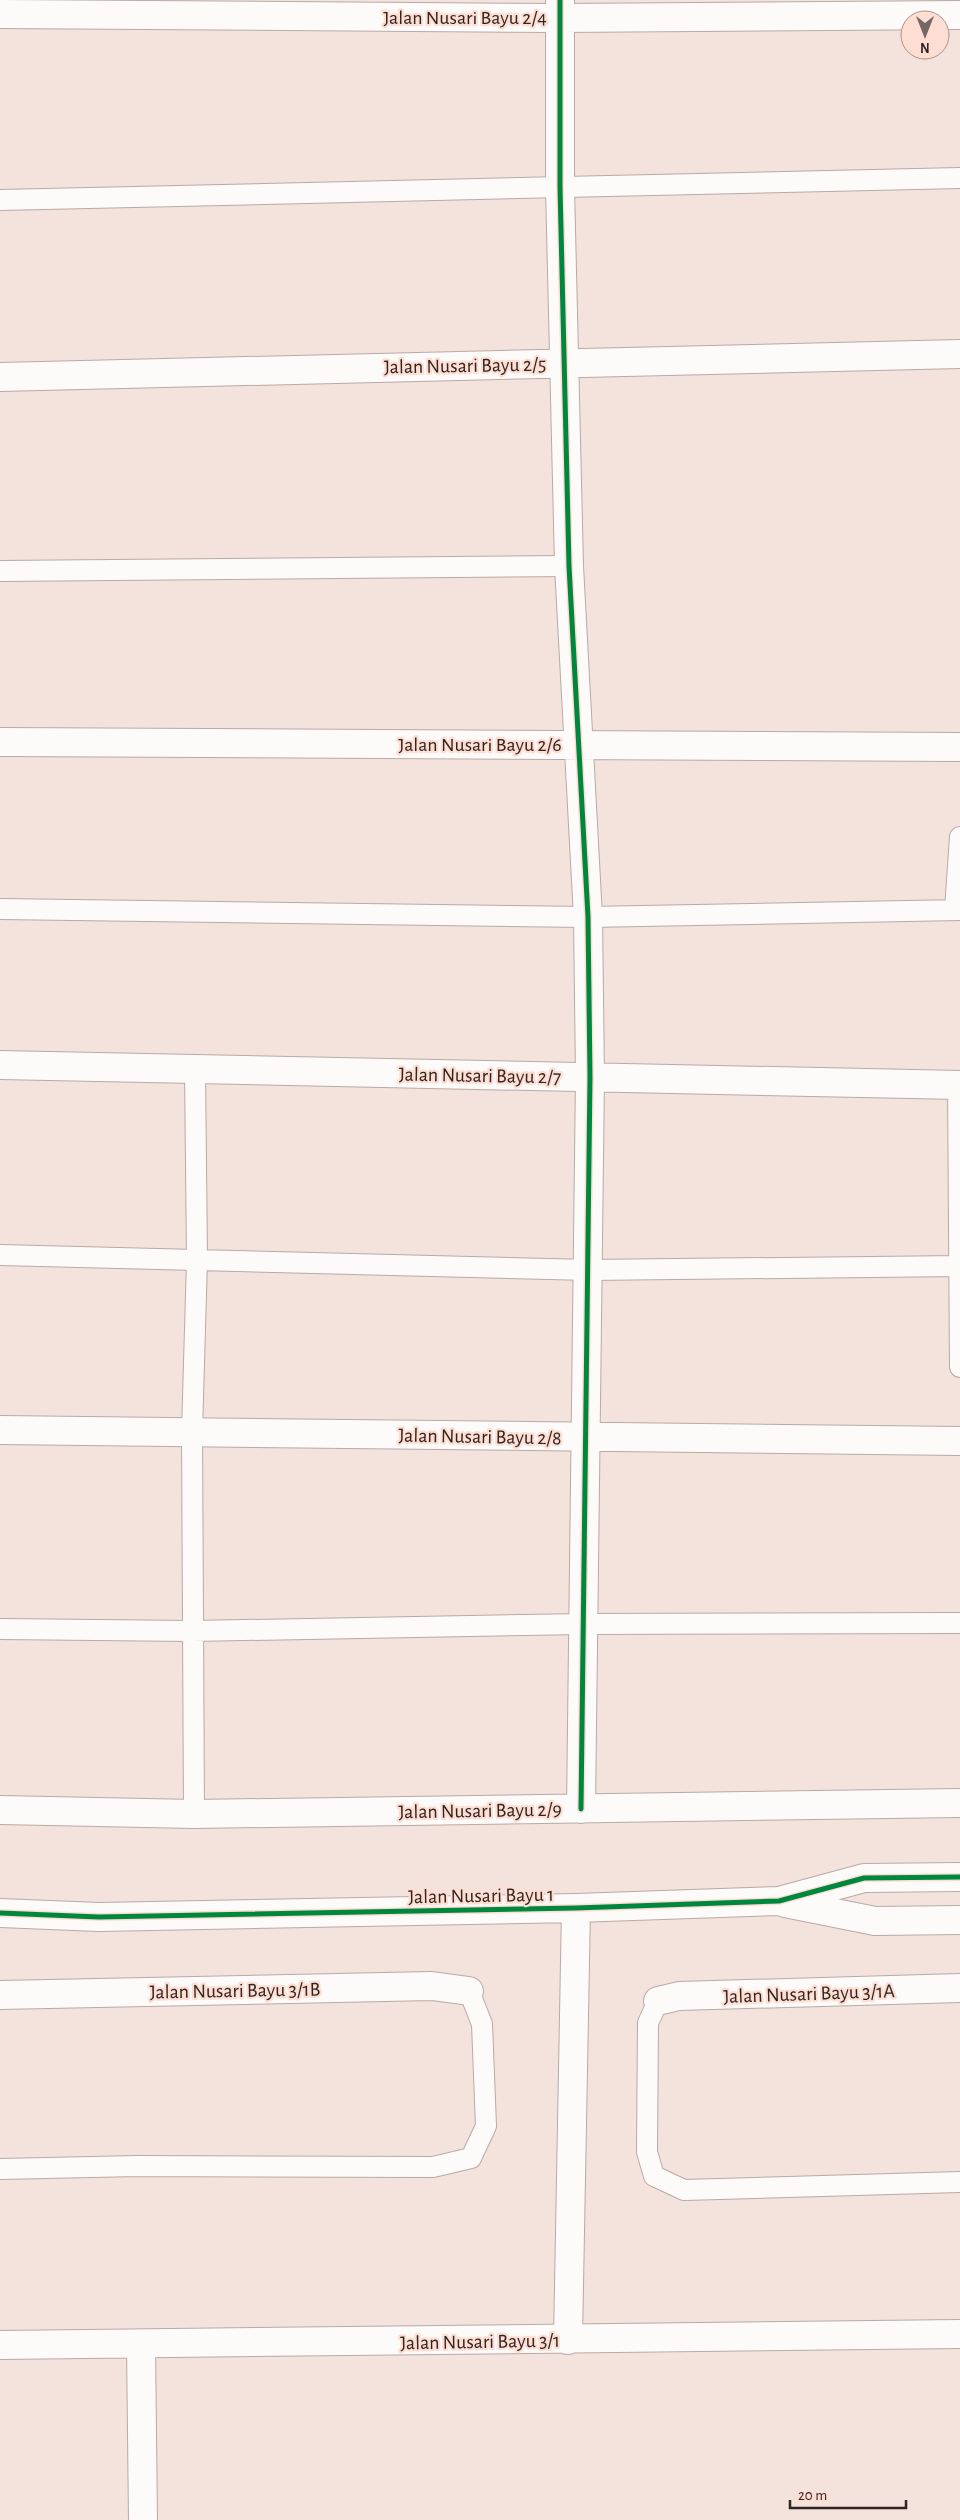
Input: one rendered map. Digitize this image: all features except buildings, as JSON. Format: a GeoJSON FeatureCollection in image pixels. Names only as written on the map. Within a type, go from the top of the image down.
{"type":"FeatureCollection","features":[{"type":"Feature","properties":{"kind":"street","name":"Jalan Nusari Bayu 2/4"},"geometry":{"type":"LineString","coordinates":[[0,14],[560,9],[960,15]]}},
{"type":"Feature","properties":{"kind":"street"},"geometry":{"type":"LineString","coordinates":[[560,9],[560,187],[569,566],[588,917],[590,1077],[581,1809]]}},
{"type":"Feature","properties":{"kind":"street","name":"Jalan Nusari Bayu 2/5"},"geometry":{"type":"LineString","coordinates":[[0,377],[960,354]]}},
{"type":"Feature","properties":{"kind":"street","name":"Jalan Nusari Bayu 2/6"},"geometry":{"type":"LineString","coordinates":[[0,742],[960,747]]}},
{"type":"Feature","properties":{"kind":"street","name":"Jalan Nusari Bayu 2/7"},"geometry":{"type":"LineString","coordinates":[[0,1065],[959,1084]]}},
{"type":"Feature","properties":{"kind":"street","name":"Jalan Nusari Bayu 2/8"},"geometry":{"type":"LineString","coordinates":[[0,1430],[960,1441]]}},
{"type":"Feature","properties":{"kind":"street","name":"Jalan Nusari Bayu 2/9"},"geometry":{"type":"LineString","coordinates":[[0,1810],[194,1814],[960,1803]]}},
{"type":"Feature","properties":{"kind":"street","name":"Jalan Nusari Bayu 1"},"geometry":{"type":"LineString","coordinates":[[0,1913],[99,1917],[576,1908],[779,1901],[864,1878],[960,1877]]}},
{"type":"Feature","properties":{"kind":"street","name":"Jalan Nusari Bayu 1"},"geometry":{"type":"LineString","coordinates":[[779,1901],[875,1921],[960,1920]]}},
{"type":"Feature","properties":{"kind":"street"},"geometry":{"type":"LineString","coordinates":[[568,2340],[576,1908]]}},
{"type":"Feature","properties":{"kind":"street","name":"Jalan Nusari Bayu 3/1B"},"geometry":{"type":"LineString","coordinates":[[0,1995],[432,1986],[469,1991]]}},
{"type":"Feature","properties":{"kind":"street","name":"Jalan Nusari Bayu 3/1A"},"geometry":{"type":"LineString","coordinates":[[658,2001],[679,1996],[960,1988]]}},
{"type":"Feature","properties":{"kind":"street","name":"Jalan Nusari Bayu 3/1"},"geometry":{"type":"LineString","coordinates":[[0,2346],[960,2334]]}},
{"type":"Feature","properties":{"kind":"street"},"geometry":{"type":"LineString","coordinates":[[141,2344],[142,2520]]}},
{"type":"Feature","properties":{"kind":"lane"},"geometry":{"type":"LineString","coordinates":[[0,200],[960,178]]}},
{"type":"Feature","properties":{"kind":"lane"},"geometry":{"type":"LineString","coordinates":[[0,571],[569,566]]}},
{"type":"Feature","properties":{"kind":"lane"},"geometry":{"type":"LineString","coordinates":[[0,909],[588,917],[957,910],[960,837]]}},
{"type":"Feature","properties":{"kind":"lane"},"geometry":{"type":"LineString","coordinates":[[194,1814],[192,1432],[197,1260],[196,1069]]}},
{"type":"Feature","properties":{"kind":"lane"},"geometry":{"type":"LineString","coordinates":[[959,1084],[960,1367]]}},
{"type":"Feature","properties":{"kind":"lane"},"geometry":{"type":"LineString","coordinates":[[0,1255],[588,1270],[959,1266]]}},
{"type":"Feature","properties":{"kind":"lane"},"geometry":{"type":"LineString","coordinates":[[0,1629],[192,1631],[584,1624],[960,1623]]}},
{"type":"Feature","properties":{"kind":"lane"},"geometry":{"type":"LineString","coordinates":[[0,2169],[138,2166],[434,2167],[471,2158],[486,2126],[482,2024],[469,1991]]}},
{"type":"Feature","properties":{"kind":"lane"},"geometry":{"type":"LineString","coordinates":[[658,2001],[648,2023],[647,2152],[654,2176],[684,2190],[960,2182]]}},
{"type":"Feature","properties":{"kind":"cycle path"},"geometry":{"type":"LineString","coordinates":[[560,0],[560,187],[569,566],[588,917],[590,1077],[581,1809]]}},
{"type":"Feature","properties":{"kind":"cycle path"},"geometry":{"type":"LineString","coordinates":[[0,1913],[99,1917],[576,1908],[779,1901],[864,1878],[960,1877]]}}]}
